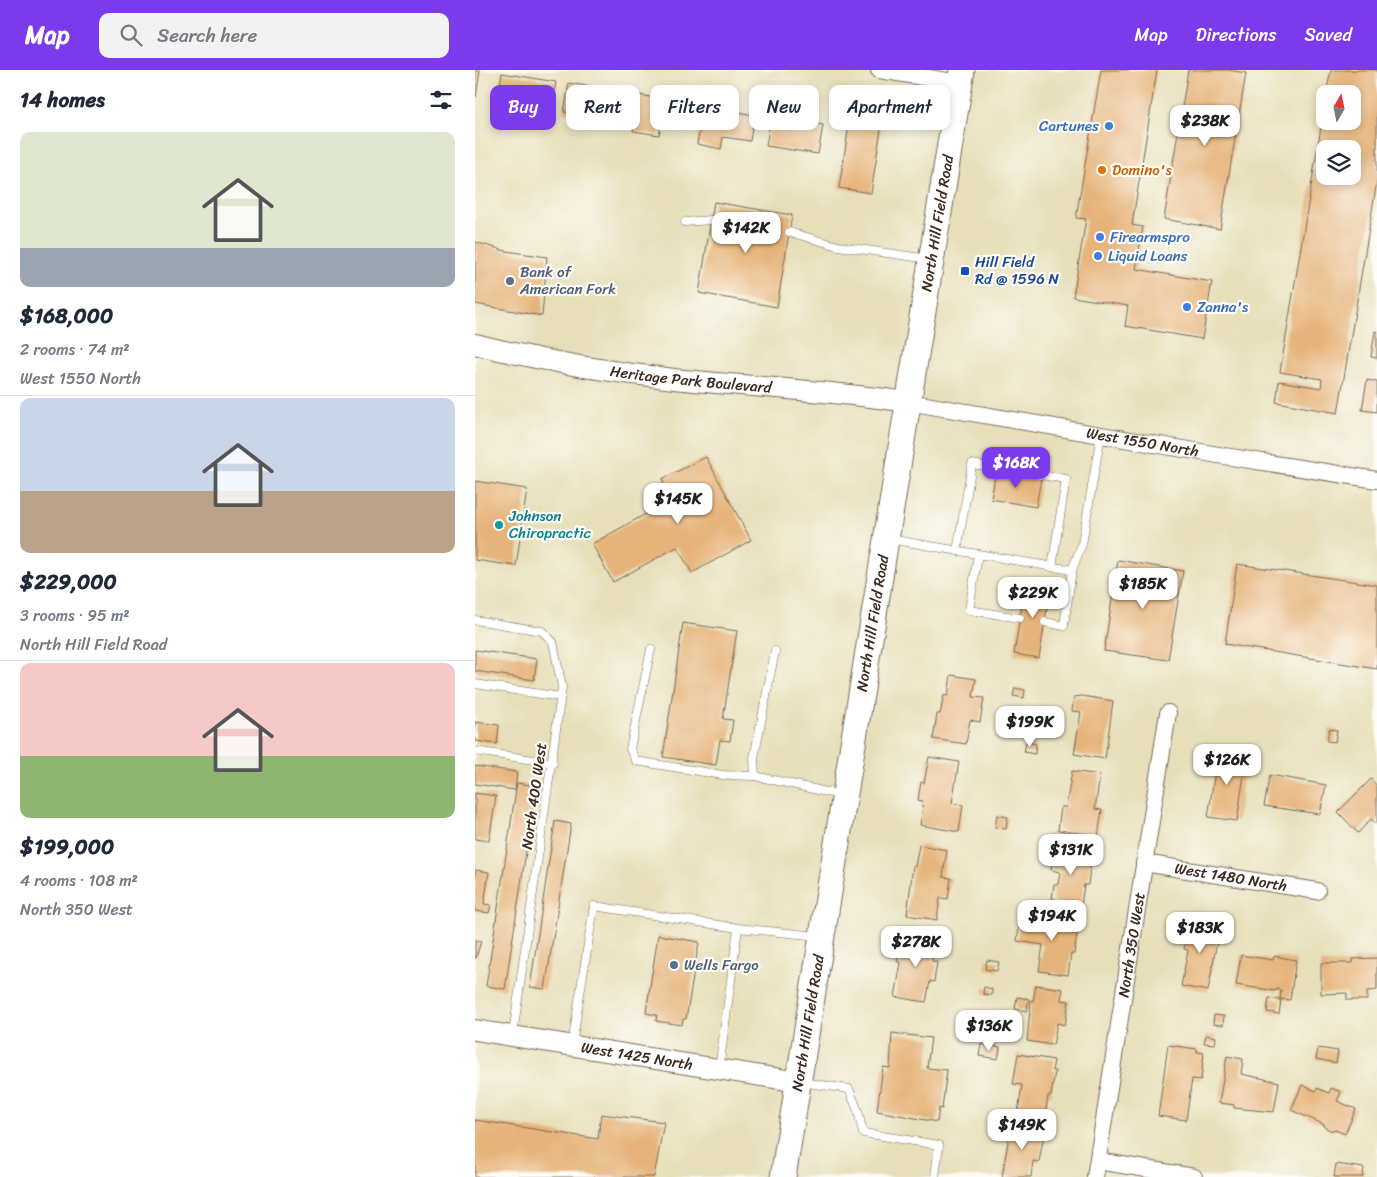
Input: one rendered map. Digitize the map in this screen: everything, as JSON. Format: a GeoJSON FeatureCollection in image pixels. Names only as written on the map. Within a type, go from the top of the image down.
{"type":"FeatureCollection","features":[{"type":"Feature","properties":{"kind":"main road","name":"North Hill Field Road"},"geometry":{"type":"LineString","coordinates":[[783,1177],[961,77]]}},
{"type":"Feature","properties":{"kind":"street"},"geometry":{"type":"LineString","coordinates":[[879,70],[961,77]]}},
{"type":"Feature","properties":{"kind":"street","name":"Heritage Park Boulevard"},"geometry":{"type":"LineString","coordinates":[[475,344],[525,356],[663,378],[839,392],[908,402]]}},
{"type":"Feature","properties":{"kind":"street","name":"West 1550 North"},"geometry":{"type":"LineString","coordinates":[[908,402],[1377,480]]}},
{"type":"Feature","properties":{"kind":"street","name":"North 350 West"},"geometry":{"type":"LineString","coordinates":[[1096,1169],[1168,713]]}},
{"type":"Feature","properties":{"kind":"street","name":"West 1480 North"},"geometry":{"type":"LineString","coordinates":[[1144,864],[1317,891]]}},
{"type":"Feature","properties":{"kind":"street","name":"West 1425 North"},"geometry":{"type":"LineString","coordinates":[[475,1030],[799,1082]]}},
{"type":"Feature","properties":{"kind":"street"},"geometry":{"type":"LineString","coordinates":[[1096,1169],[1194,1177]]}},
{"type":"Feature","properties":{"kind":"lane"},"geometry":{"type":"LineString","coordinates":[[685,222],[711,220]]}},
{"type":"Feature","properties":{"kind":"lane"},"geometry":{"type":"LineString","coordinates":[[789,232],[838,246],[931,259]]}},
{"type":"Feature","properties":{"kind":"lane"},"geometry":{"type":"LineString","coordinates":[[1045,622],[1064,626],[1072,570],[1083,544],[1101,434]]}},
{"type":"Feature","properties":{"kind":"lane"},"geometry":{"type":"LineString","coordinates":[[957,551],[972,464],[1066,479],[1052,567]]}},
{"type":"Feature","properties":{"kind":"lane"},"geometry":{"type":"LineString","coordinates":[[886,539],[1072,570]]}},
{"type":"Feature","properties":{"kind":"lane"},"geometry":{"type":"LineString","coordinates":[[978,555],[969,610],[1020,618]]}},
{"type":"Feature","properties":{"kind":"lane","name":"North 400 West"},"geometry":{"type":"LineString","coordinates":[[475,620],[543,631],[553,642],[562,687],[553,763],[513,1036]]}},
{"type":"Feature","properties":{"kind":"lane"},"geometry":{"type":"LineString","coordinates":[[651,649],[631,748],[636,761],[723,775],[755,776],[845,796]]}},
{"type":"Feature","properties":{"kind":"lane"},"geometry":{"type":"LineString","coordinates":[[755,776],[754,758],[775,651]]}},
{"type":"Feature","properties":{"kind":"lane"},"geometry":{"type":"LineString","coordinates":[[475,684],[561,697]]}},
{"type":"Feature","properties":{"kind":"lane"},"geometry":{"type":"LineString","coordinates":[[475,751],[553,763]]}},
{"type":"Feature","properties":{"kind":"lane"},"geometry":{"type":"LineString","coordinates":[[571,1046],[594,906],[738,928],[822,937]]}},
{"type":"Feature","properties":{"kind":"lane"},"geometry":{"type":"LineString","coordinates":[[719,1069],[738,928]]}},
{"type":"Feature","properties":{"kind":"lane"},"geometry":{"type":"LineString","coordinates":[[799,1082],[849,1089],[858,1111],[863,1133],[939,1145],[935,1177]]}},
{"type":"Feature","properties":{"kind":"building"},"geometry":{"type":"Polygon","coordinates":[[[475,70],[480,70],[476,97],[475,97],[475,70]]]}},
{"type":"Feature","properties":{"kind":"building"},"geometry":{"type":"Polygon","coordinates":[[[1101,70],[1157,70],[1132,225],[1143,227],[1136,269],[1212,282],[1202,339],[1125,326],[1128,306],[1073,297],[1086,219],[1076,218],[1101,70]]]}},
{"type":"Feature","properties":{"kind":"building"},"geometry":{"type":"Polygon","coordinates":[[[1188,70],[1228,70],[1246,73],[1220,229],[1164,219],[1188,70]]]}},
{"type":"Feature","properties":{"kind":"building"},"geometry":{"type":"Polygon","coordinates":[[[1331,70],[1377,70],[1377,181],[1338,413],[1276,402],[1279,381],[1321,388],[1322,379],[1280,372],[1316,157],[1316,185],[1361,185],[1361,140],[1319,140],[1320,130],[1361,130],[1361,85],[1328,85],[1331,70]]]}},
{"type":"Feature","properties":{"kind":"building"},"geometry":{"type":"Polygon","coordinates":[[[502,73],[556,82],[555,85],[500,85],[502,73]]]}},
{"type":"Feature","properties":{"kind":"building"},"geometry":{"type":"Polygon","coordinates":[[[640,95],[650,97],[650,130],[660,130],[659,135],[633,131],[640,130],[640,95]]]}},
{"type":"Feature","properties":{"kind":"building"},"geometry":{"type":"Polygon","coordinates":[[[739,112],[749,114],[749,130],[752,130],[750,141],[723,137],[721,149],[697,144],[700,130],[739,130],[739,112]]]}},
{"type":"Feature","properties":{"kind":"building"},"geometry":{"type":"Polygon","coordinates":[[[819,124],[823,125],[818,154],[766,146],[769,130],[819,130],[819,124]]]}},
{"type":"Feature","properties":{"kind":"building"},"geometry":{"type":"Polygon","coordinates":[[[848,130],[881,130],[871,193],[839,188],[848,130]]]}},
{"type":"Feature","properties":{"kind":"building"},"geometry":{"type":"Polygon","coordinates":[[[714,202],[792,215],[777,307],[699,293],[714,202]]]}},
{"type":"Feature","properties":{"kind":"building","name":"Bank of American Fork"},"geometry":{"type":"Polygon","coordinates":[[[475,242],[506,251],[547,257],[542,316],[475,304],[475,242]]]}},
{"type":"Feature","properties":{"kind":"building"},"geometry":{"type":"Polygon","coordinates":[[[1375,331],[1377,332],[1377,358],[1371,357],[1375,331]]]}},
{"type":"Feature","properties":{"kind":"building"},"geometry":{"type":"Polygon","coordinates":[[[1367,380],[1377,382],[1377,412],[1362,410],[1367,380]]]}},
{"type":"Feature","properties":{"kind":"building"},"geometry":{"type":"Polygon","coordinates":[[[706,457],[751,540],[692,573],[677,547],[613,582],[592,544],[660,506],[651,490],[664,483],[662,479],[706,457]]]}},
{"type":"Feature","properties":{"kind":"building"},"geometry":{"type":"Polygon","coordinates":[[[996,471],[1041,478],[1036,507],[991,499],[996,471]]]}},
{"type":"Feature","properties":{"kind":"building","name":"Johnson Chiropractic"},"geometry":{"type":"Polygon","coordinates":[[[475,481],[527,489],[516,566],[475,560],[475,481]]]}},
{"type":"Feature","properties":{"kind":"building"},"geometry":{"type":"Polygon","coordinates":[[[1118,560],[1183,571],[1168,660],[1104,651],[1118,560]]]}},
{"type":"Feature","properties":{"kind":"building"},"geometry":{"type":"Polygon","coordinates":[[[1237,564],[1377,585],[1377,669],[1225,644],[1237,564]]]}},
{"type":"Feature","properties":{"kind":"building"},"geometry":{"type":"Polygon","coordinates":[[[1026,580],[1051,584],[1039,658],[1014,654],[1026,580]]]}},
{"type":"Feature","properties":{"kind":"building"},"geometry":{"type":"Polygon","coordinates":[[[683,623],[737,631],[723,719],[733,720],[730,741],[720,740],[716,765],[663,757],[683,623]]]}},
{"type":"Feature","properties":{"kind":"building"},"geometry":{"type":"Polygon","coordinates":[[[475,650],[537,659],[534,680],[475,671],[475,650]]]}},
{"type":"Feature","properties":{"kind":"building"},"geometry":{"type":"Polygon","coordinates":[[[951,675],[976,679],[973,697],[984,698],[980,722],[970,720],[966,744],[933,739],[937,714],[940,714],[944,695],[948,696],[951,675]]]}},
{"type":"Feature","properties":{"kind":"building"},"geometry":{"type":"Polygon","coordinates":[[[1015,688],[1025,690],[1024,698],[1013,696],[1015,688]]]}},
{"type":"Feature","properties":{"kind":"building"},"geometry":{"type":"Polygon","coordinates":[[[1082,696],[1113,701],[1105,759],[1074,754],[1081,712],[1072,711],[1074,697],[1082,696]]]}},
{"type":"Feature","properties":{"kind":"building"},"geometry":{"type":"Polygon","coordinates":[[[475,722],[499,725],[497,744],[475,741],[475,722]]]}},
{"type":"Feature","properties":{"kind":"building"},"geometry":{"type":"Polygon","coordinates":[[[1329,729],[1337,730],[1335,742],[1327,741],[1329,729]]]}},
{"type":"Feature","properties":{"kind":"building"},"geometry":{"type":"Polygon","coordinates":[[[1026,742],[1036,744],[1035,754],[1024,752],[1026,742]]]}},
{"type":"Feature","properties":{"kind":"building"},"geometry":{"type":"Polygon","coordinates":[[[1218,751],[1247,755],[1237,821],[1208,817],[1218,751]]]}},
{"type":"Feature","properties":{"kind":"building"},"geometry":{"type":"Polygon","coordinates":[[[929,757],[959,762],[952,803],[963,805],[959,832],[920,825],[923,806],[921,805],[922,801],[918,800],[921,782],[924,783],[929,757]]]}},
{"type":"Feature","properties":{"kind":"building"},"geometry":{"type":"Polygon","coordinates":[[[475,766],[517,772],[515,790],[475,784],[475,766]]]}},
{"type":"Feature","properties":{"kind":"building"},"geometry":{"type":"Polygon","coordinates":[[[1072,771],[1100,775],[1095,809],[1102,810],[1098,836],[1058,830],[1061,807],[1066,807],[1072,771]]]}},
{"type":"Feature","properties":{"kind":"building"},"geometry":{"type":"Polygon","coordinates":[[[1270,775],[1326,785],[1320,814],[1264,806],[1270,775]]]}},
{"type":"Feature","properties":{"kind":"building"},"geometry":{"type":"Polygon","coordinates":[[[1371,779],[1377,786],[1377,825],[1371,819],[1358,833],[1338,812],[1371,779]]]}},
{"type":"Feature","properties":{"kind":"building"},"geometry":{"type":"Polygon","coordinates":[[[517,783],[536,786],[505,989],[486,986],[517,783]]]}},
{"type":"Feature","properties":{"kind":"building"},"geometry":{"type":"Polygon","coordinates":[[[475,793],[496,796],[489,841],[475,839],[475,793]]]}},
{"type":"Feature","properties":{"kind":"building"},"geometry":{"type":"Polygon","coordinates":[[[997,815],[1008,817],[1006,829],[995,828],[997,815]]]}},
{"type":"Feature","properties":{"kind":"building"},"geometry":{"type":"Polygon","coordinates":[[[555,821],[571,824],[545,989],[530,987],[555,821]]]}},
{"type":"Feature","properties":{"kind":"building"},"geometry":{"type":"Polygon","coordinates":[[[1047,834],[1063,837],[1062,848],[1045,845],[1047,834]]]}},
{"type":"Feature","properties":{"kind":"building"},"geometry":{"type":"Polygon","coordinates":[[[919,845],[947,850],[943,877],[951,878],[948,899],[940,898],[937,920],[907,915],[913,866],[915,867],[919,845]]]}},
{"type":"Feature","properties":{"kind":"building"},"geometry":{"type":"Polygon","coordinates":[[[1063,847],[1089,851],[1088,860],[1091,860],[1088,885],[1084,885],[1081,906],[1054,902],[1055,899],[1052,899],[1054,884],[1058,884],[1060,872],[1051,870],[1053,853],[1062,854],[1063,847]]]}},
{"type":"Feature","properties":{"kind":"building"},"geometry":{"type":"Polygon","coordinates":[[[475,870],[489,872],[484,904],[491,905],[489,913],[475,911],[475,870]]]}},
{"type":"Feature","properties":{"kind":"building"},"geometry":{"type":"Polygon","coordinates":[[[1048,916],[1079,921],[1074,954],[1071,954],[1068,975],[1039,971],[1043,945],[1017,941],[1020,921],[1046,926],[1048,916]]]}},
{"type":"Feature","properties":{"kind":"building"},"geometry":{"type":"Polygon","coordinates":[[[1189,919],[1220,925],[1208,991],[1181,986],[1188,950],[1184,949],[1189,919]]]}},
{"type":"Feature","properties":{"kind":"building","name":"Wells Fargo"},"geometry":{"type":"Polygon","coordinates":[[[658,935],[699,942],[686,1019],[683,1019],[682,1025],[656,1021],[657,1015],[646,1013],[658,935]]]}},
{"type":"Feature","properties":{"kind":"building"},"geometry":{"type":"Polygon","coordinates":[[[904,935],[935,940],[932,961],[937,962],[934,982],[930,981],[926,1002],[895,997],[901,962],[897,962],[904,935]]]}},
{"type":"Feature","properties":{"kind":"building"},"geometry":{"type":"Polygon","coordinates":[[[475,940],[481,941],[476,958],[475,958],[475,940]]]}},
{"type":"Feature","properties":{"kind":"building"},"geometry":{"type":"Polygon","coordinates":[[[1241,955],[1273,960],[1274,956],[1296,960],[1290,1000],[1280,999],[1281,990],[1277,989],[1276,991],[1236,985],[1241,955]]]}},
{"type":"Feature","properties":{"kind":"building"},"geometry":{"type":"Polygon","coordinates":[[[1377,958],[1377,990],[1367,991],[1367,1000],[1347,1000],[1347,993],[1321,994],[1321,963],[1352,963],[1352,959],[1377,958]]]}},
{"type":"Feature","properties":{"kind":"building"},"geometry":{"type":"Polygon","coordinates":[[[987,960],[999,962],[997,971],[985,969],[987,960]]]}},
{"type":"Feature","properties":{"kind":"building"},"geometry":{"type":"Polygon","coordinates":[[[1036,985],[1063,989],[1061,1000],[1069,1001],[1065,1025],[1057,1023],[1053,1045],[1027,1041],[1031,1000],[1033,1001],[1036,985]]]}},
{"type":"Feature","properties":{"kind":"building"},"geometry":{"type":"Polygon","coordinates":[[[984,987],[992,989],[992,995],[983,994],[984,987]]]}},
{"type":"Feature","properties":{"kind":"building"},"geometry":{"type":"Polygon","coordinates":[[[1017,997],[1029,999],[1027,1011],[1015,1009],[1017,997]]]}},
{"type":"Feature","properties":{"kind":"building"},"geometry":{"type":"Polygon","coordinates":[[[1269,998],[1281,1000],[1279,1014],[1267,1012],[1269,998]]]}},
{"type":"Feature","properties":{"kind":"building"},"geometry":{"type":"Polygon","coordinates":[[[1214,1015],[1224,1016],[1223,1025],[1213,1024],[1214,1015]]]}},
{"type":"Feature","properties":{"kind":"building"},"geometry":{"type":"Polygon","coordinates":[[[892,1033],[931,1038],[927,1068],[947,1070],[942,1109],[939,1108],[937,1122],[877,1111],[883,1067],[890,1068],[892,1033]]]}},
{"type":"Feature","properties":{"kind":"building"},"geometry":{"type":"Polygon","coordinates":[[[1206,1035],[1216,1037],[1215,1044],[1204,1043],[1206,1035]]]}},
{"type":"Feature","properties":{"kind":"building"},"geometry":{"type":"Polygon","coordinates":[[[981,1044],[1000,1047],[998,1059],[979,1056],[981,1044]]]}},
{"type":"Feature","properties":{"kind":"building"},"geometry":{"type":"Polygon","coordinates":[[[1168,1045],[1197,1049],[1197,1052],[1204,1053],[1201,1080],[1192,1079],[1186,1120],[1158,1116],[1168,1045]]]}},
{"type":"Feature","properties":{"kind":"building"},"geometry":{"type":"Polygon","coordinates":[[[1318,1048],[1338,1051],[1336,1063],[1316,1059],[1318,1048]]]}},
{"type":"Feature","properties":{"kind":"building"},"geometry":{"type":"Polygon","coordinates":[[[1018,1054],[1054,1060],[1052,1071],[1055,1071],[1051,1096],[1048,1096],[1045,1117],[1018,1112],[1022,1085],[1013,1084],[1018,1054]]]}},
{"type":"Feature","properties":{"kind":"building"},"geometry":{"type":"Polygon","coordinates":[[[1227,1056],[1243,1059],[1241,1074],[1279,1082],[1274,1112],[1234,1108],[1234,1105],[1219,1103],[1227,1056]]]}},
{"type":"Feature","properties":{"kind":"building"},"geometry":{"type":"Polygon","coordinates":[[[1302,1085],[1316,1091],[1317,1088],[1329,1093],[1331,1088],[1341,1092],[1337,1101],[1356,1109],[1345,1134],[1333,1129],[1332,1131],[1324,1127],[1325,1125],[1291,1110],[1302,1085]]]}},
{"type":"Feature","properties":{"kind":"building"},"geometry":{"type":"Polygon","coordinates":[[[601,1114],[664,1122],[654,1177],[475,1177],[475,1120],[598,1139],[601,1114]]]}},
{"type":"Feature","properties":{"kind":"building"},"geometry":{"type":"Polygon","coordinates":[[[1011,1124],[1039,1128],[1038,1133],[1044,1134],[1039,1162],[1033,1161],[1031,1177],[1002,1177],[1011,1124]]]}},
{"type":"Feature","properties":{"kind":"building"},"geometry":{"type":"Polygon","coordinates":[[[1336,1164],[1364,1168],[1363,1177],[1334,1177],[1336,1164]]]}},
{"type":"Feature","properties":{"kind":"place","name":"Cartunes"},"geometry":{"type":"Point","coordinates":[1109,126]}},
{"type":"Feature","properties":{"kind":"place","name":"Domino's"},"geometry":{"type":"Point","coordinates":[1102,170]}},
{"type":"Feature","properties":{"kind":"place","name":"Firearmspro"},"geometry":{"type":"Point","coordinates":[1100,237]}},
{"type":"Feature","properties":{"kind":"place","name":"Liquid Loans"},"geometry":{"type":"Point","coordinates":[1098,256]}},
{"type":"Feature","properties":{"kind":"place","name":"Hill Field Rd @ 1596 N"},"geometry":{"type":"Point","coordinates":[965,271]}},
{"type":"Feature","properties":{"kind":"place","name":"Bank of American Fork"},"geometry":{"type":"Point","coordinates":[510,281]}},
{"type":"Feature","properties":{"kind":"place","name":"Zanna's"},"geometry":{"type":"Point","coordinates":[1187,307]}},
{"type":"Feature","properties":{"kind":"place","name":"Johnson Chiropractic"},"geometry":{"type":"Point","coordinates":[499,525]}},
{"type":"Feature","properties":{"kind":"place","name":"Wells Fargo"},"geometry":{"type":"Point","coordinates":[674,965]}}]}
